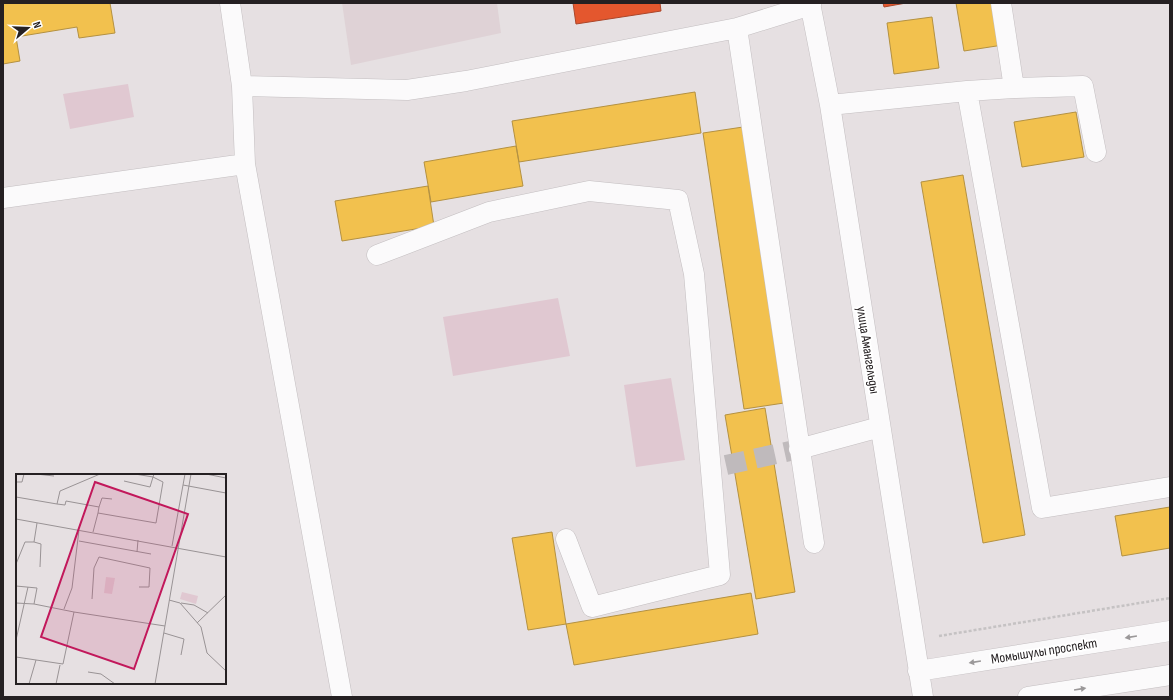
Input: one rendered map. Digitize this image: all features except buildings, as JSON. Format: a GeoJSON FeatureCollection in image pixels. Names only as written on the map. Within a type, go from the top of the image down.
{"type":"FeatureCollection","features":[{"type":"Feature","properties":{"kind":"street"},"geometry":{"type":"LineString","coordinates":[[230,3],[242,86],[245,164],[342,697]]}},
{"type":"Feature","properties":{"kind":"street"},"geometry":{"type":"LineString","coordinates":[[1002,3],[1014,88]]}},
{"type":"Feature","properties":{"kind":"street"},"geometry":{"type":"LineString","coordinates":[[242,86],[407,90],[466,81],[737,28],[810,4]]}},
{"type":"Feature","properties":{"kind":"street","name":"улица Амангельды"},"geometry":{"type":"LineString","coordinates":[[810,4],[830,105],[923,697]]}},
{"type":"Feature","properties":{"kind":"street"},"geometry":{"type":"LineString","coordinates":[[737,28],[814,543]]}},
{"type":"Feature","properties":{"kind":"street"},"geometry":{"type":"LineString","coordinates":[[830,105],[967,91],[1083,86],[1096,152]]}},
{"type":"Feature","properties":{"kind":"street"},"geometry":{"type":"LineString","coordinates":[[967,91],[1042,508],[1170,487]]}},
{"type":"Feature","properties":{"kind":"street"},"geometry":{"type":"LineString","coordinates":[[3,198],[245,164]]}},
{"type":"Feature","properties":{"kind":"street"},"geometry":{"type":"LineString","coordinates":[[377,254],[489,212],[589,190],[678,200],[694,274],[719,466],[720,575],[592,607],[566,539]]}},
{"type":"Feature","properties":{"kind":"street"},"geometry":{"type":"LineString","coordinates":[[799,449],[880,428]]}},
{"type":"Feature","properties":{"kind":"street","name":"Момышулы проспект"},"geometry":{"type":"LineString","coordinates":[[918,671],[1170,630]]}},
{"type":"Feature","properties":{"kind":"street"},"geometry":{"type":"LineString","coordinates":[[1028,697],[1170,675]]}},
{"type":"Feature","properties":{"kind":"path"},"geometry":{"type":"LineString","coordinates":[[939,636],[1170,598]]}},
{"type":"Feature","properties":{"kind":"shaded area"},"geometry":{"type":"Polygon","coordinates":[[[342,3],[497,3],[501,33],[351,65],[342,3]]]}},
{"type":"Feature","properties":{"kind":"shaded area"},"geometry":{"type":"Polygon","coordinates":[[[128,84],[134,117],[70,129],[63,94],[128,84]]]}},
{"type":"Feature","properties":{"kind":"shaded area"},"geometry":{"type":"Polygon","coordinates":[[[558,298],[570,356],[453,376],[443,317],[558,298]]]}},
{"type":"Feature","properties":{"kind":"shaded area"},"geometry":{"type":"Polygon","coordinates":[[[671,378],[685,460],[636,467],[624,385],[671,378]]]}},
{"type":"Feature","properties":{"kind":"tunnel"},"geometry":{"type":"LineString","coordinates":[[726,465],[799,449]]}}]}
